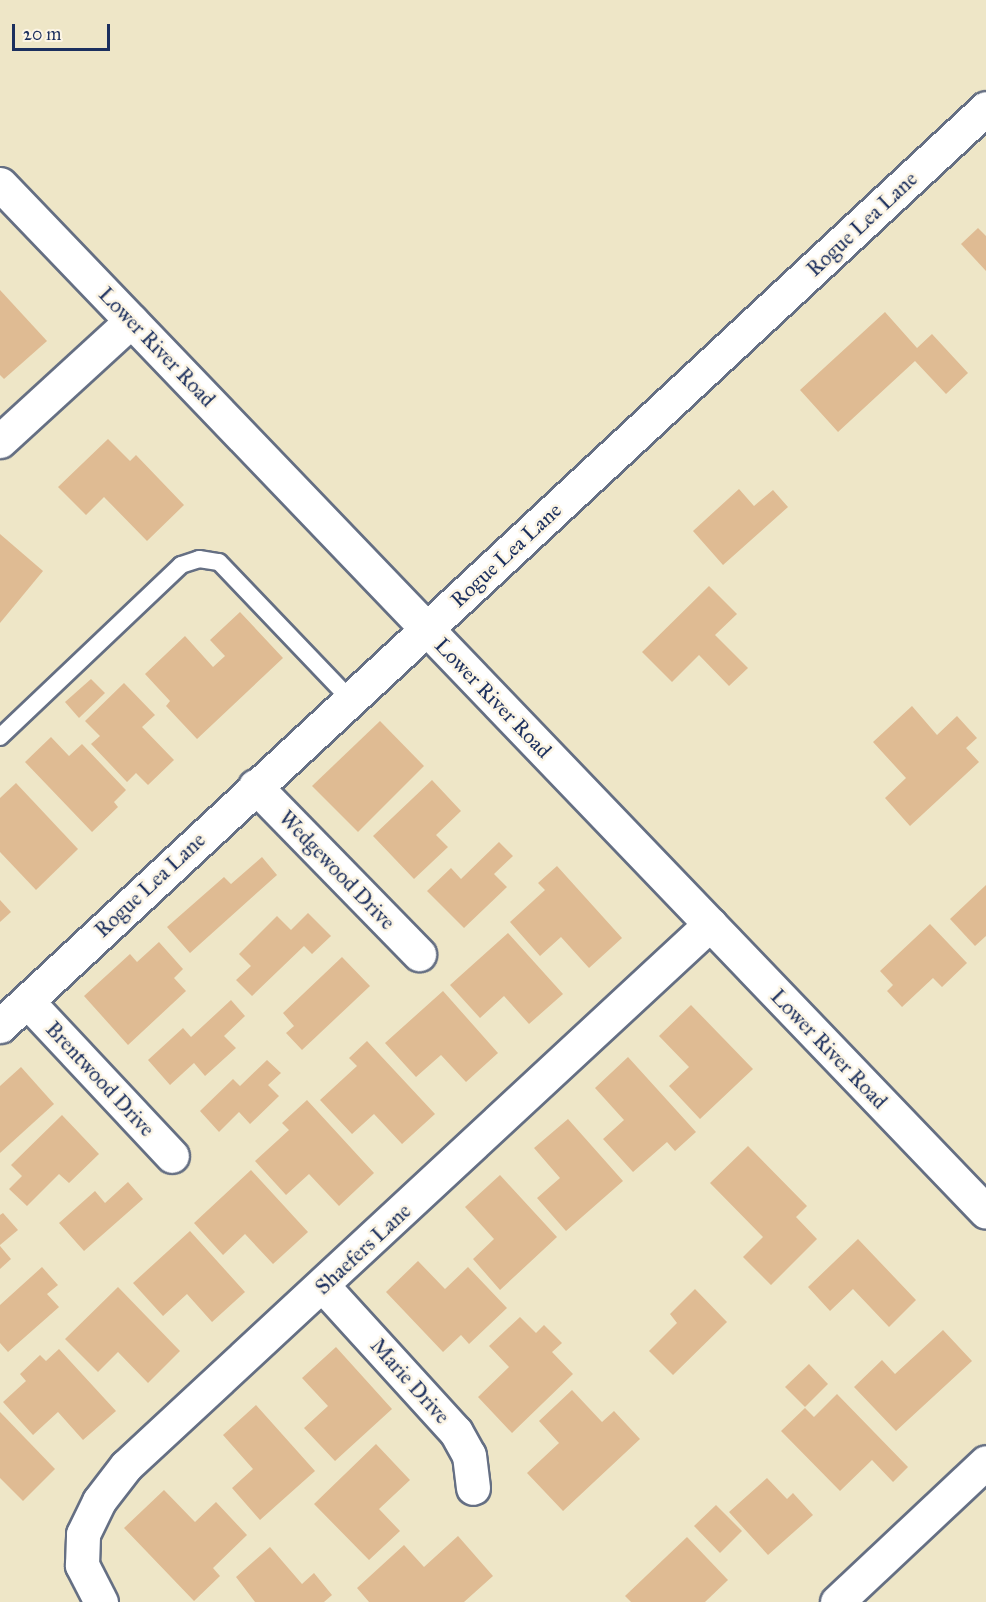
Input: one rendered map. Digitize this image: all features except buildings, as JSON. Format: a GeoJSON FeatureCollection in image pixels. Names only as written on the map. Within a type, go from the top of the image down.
{"type":"FeatureCollection","features":[{"type":"Feature","properties":{"kind":"street","name":"Rogue Lea Lane"},"geometry":{"type":"LineString","coordinates":[[0,1026],[255,786],[427,629],[986,108]]}},
{"type":"Feature","properties":{"kind":"street","name":"Lower River Road"},"geometry":{"type":"LineString","coordinates":[[0,184],[986,1212]]}},
{"type":"Feature","properties":{"kind":"street"},"geometry":{"type":"LineString","coordinates":[[0,441],[131,321]]}},
{"type":"Feature","properties":{"kind":"street","name":"Wedgewood Drive"},"geometry":{"type":"LineString","coordinates":[[255,786],[419,954]]}},
{"type":"Feature","properties":{"kind":"street","name":"Shaefers Lane"},"geometry":{"type":"LineString","coordinates":[[101,1602],[82,1565],[83,1534],[99,1501],[126,1466],[323,1286],[710,924]]}},
{"type":"Feature","properties":{"kind":"street","name":"Brentwood Drive"},"geometry":{"type":"LineString","coordinates":[[27,1001],[172,1156]]}},
{"type":"Feature","properties":{"kind":"street","name":"Marie Drive"},"geometry":{"type":"LineString","coordinates":[[323,1286],[456,1432],[469,1455],[473,1488]]}},
{"type":"Feature","properties":{"kind":"street"},"geometry":{"type":"LineString","coordinates":[[837,1602],[986,1462]]}},
{"type":"Feature","properties":{"kind":"lane"},"geometry":{"type":"LineString","coordinates":[[0,737],[181,565],[199,559],[219,562],[350,699]]}}]}
